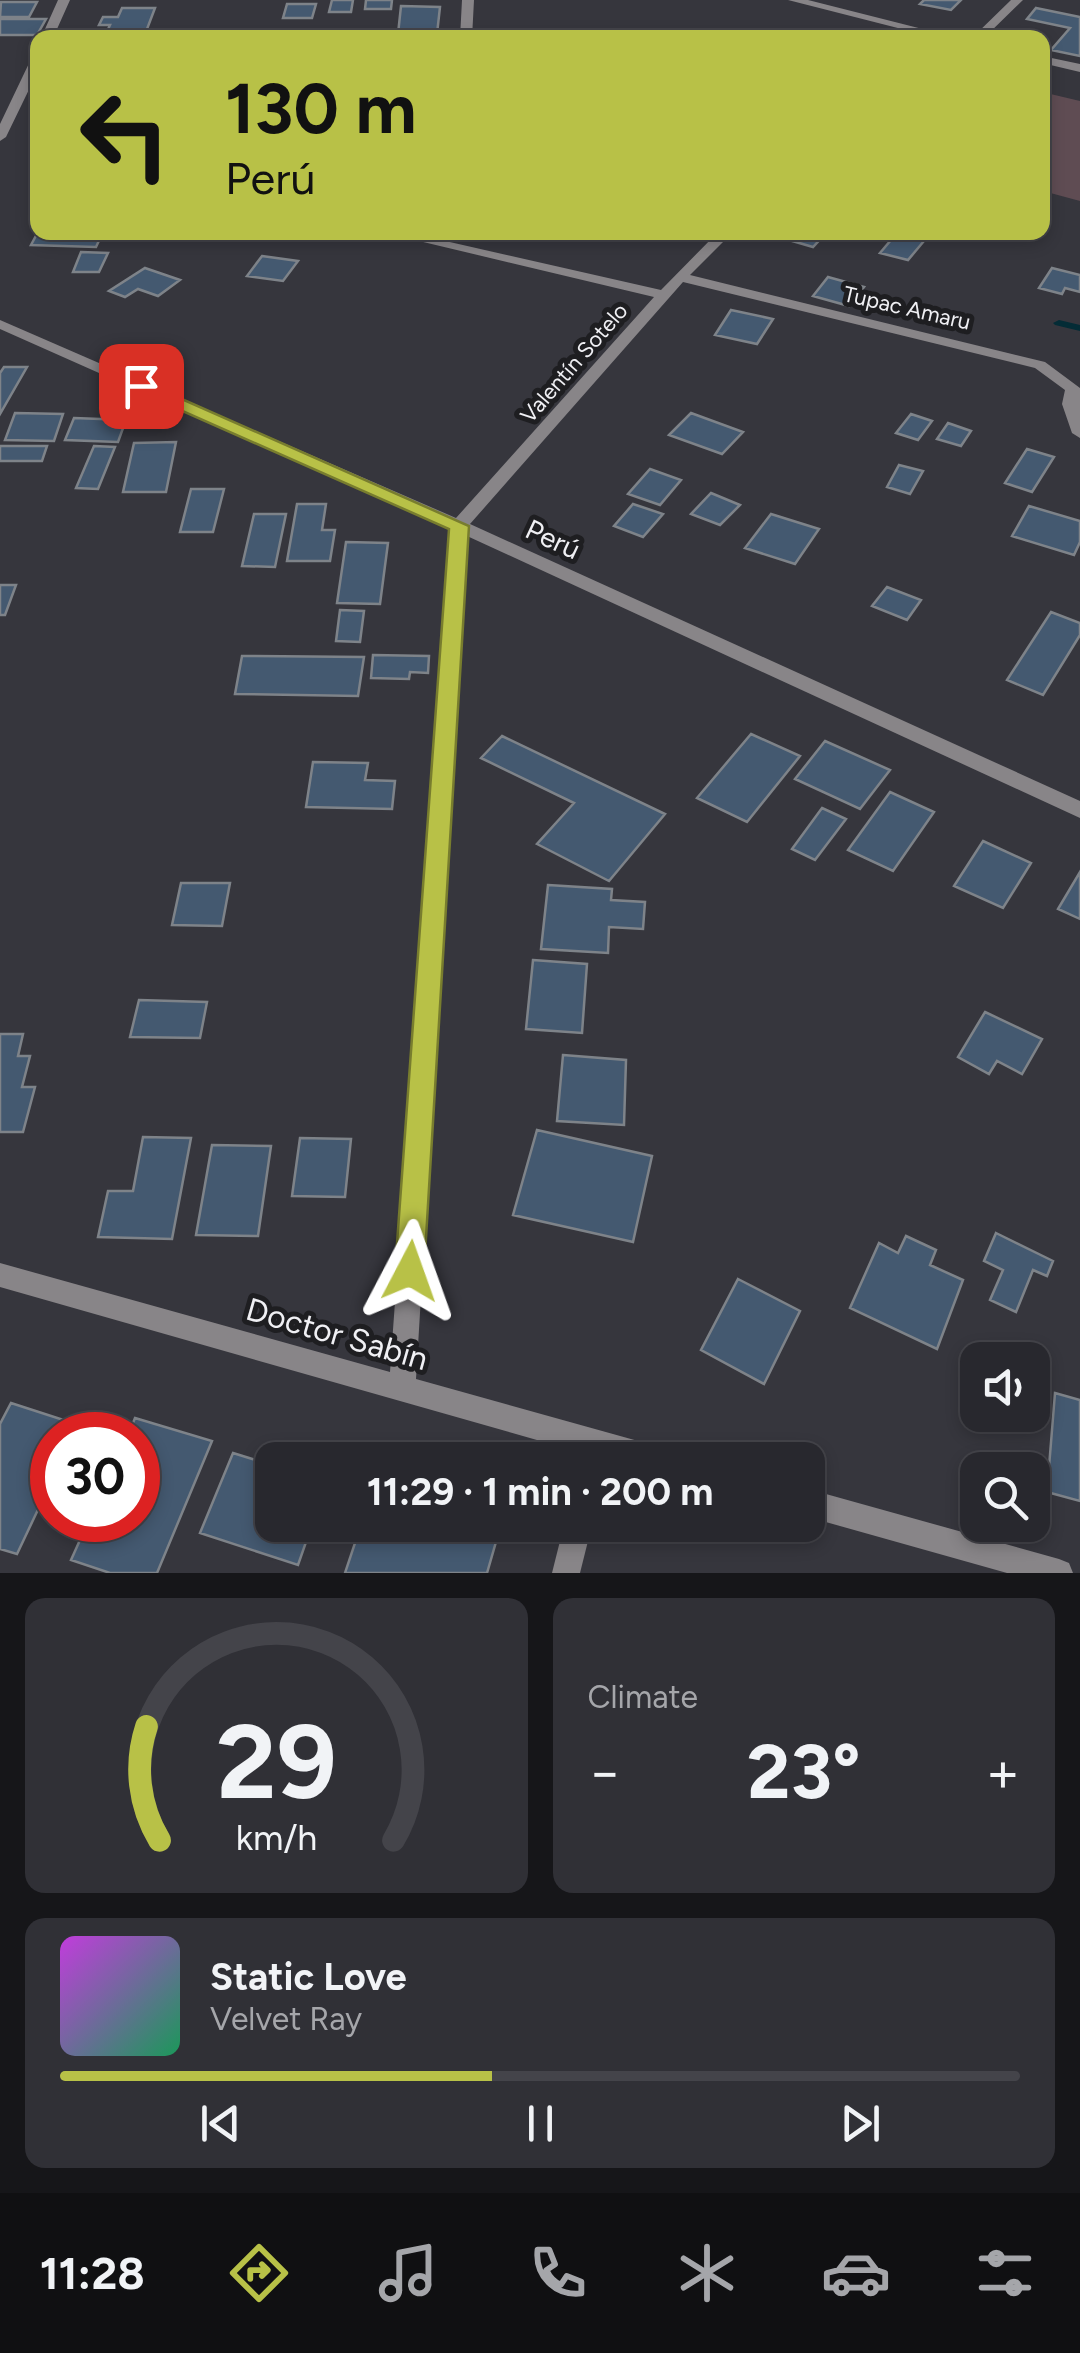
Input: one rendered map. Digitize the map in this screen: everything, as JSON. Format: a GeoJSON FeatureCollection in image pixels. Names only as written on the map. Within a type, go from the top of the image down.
{"type":"FeatureCollection","features":[{"type":"Feature","properties":{"kind":"street"},"geometry":{"type":"LineString","coordinates":[[51,30],[64,0]]}},
{"type":"Feature","properties":{"kind":"street"},"geometry":{"type":"LineString","coordinates":[[466,30],[468,0]]}},
{"type":"Feature","properties":{"kind":"street"},"geometry":{"type":"LineString","coordinates":[[794,0],[920,30]]}},
{"type":"Feature","properties":{"kind":"street"},"geometry":{"type":"LineString","coordinates":[[985,30],[1017,0]]}},
{"type":"Feature","properties":{"kind":"street"},"geometry":{"type":"LineString","coordinates":[[1050,61],[1080,68]]}},
{"type":"Feature","properties":{"kind":"street"},"geometry":{"type":"LineString","coordinates":[[0,137],[30,74]]}},
{"type":"Feature","properties":{"kind":"street"},"geometry":{"type":"LineString","coordinates":[[432,240],[664,295]]}},
{"type":"Feature","properties":{"kind":"street","name":"Valentín Sotelo"},"geometry":{"type":"LineString","coordinates":[[459,526],[680,277],[718,240]]}},
{"type":"Feature","properties":{"kind":"street","name":"Tupac Amaru"},"geometry":{"type":"LineString","coordinates":[[680,277],[1040,364],[1073,389],[1070,404],[1080,433]]}},
{"type":"Feature","properties":{"kind":"street","name":"Perú"},"geometry":{"type":"LineString","coordinates":[[0,324],[459,526],[1080,810]]}},
{"type":"Feature","properties":{"kind":"street"},"geometry":{"type":"LineString","coordinates":[[402,1389],[459,526]]}},
{"type":"Feature","properties":{"kind":"street","name":"Doctor Sabín"},"geometry":{"type":"LineString","coordinates":[[0,1275],[402,1389],[566,1442]]}},
{"type":"Feature","properties":{"kind":"street"},"geometry":{"type":"LineString","coordinates":[[825,1507],[1058,1573]]}},
{"type":"Feature","properties":{"kind":"street"},"geometry":{"type":"LineString","coordinates":[[566,1573],[574,1542]]}},
{"type":"Feature","properties":{"kind":"shaded area"},"geometry":{"type":"Polygon","coordinates":[[[1050,94],[1080,101],[1080,201],[1050,193],[1050,94]]]}},
{"type":"Feature","properties":{"kind":"building"},"geometry":{"type":"Polygon","coordinates":[[[332,0],[353,0],[351,12],[329,12],[332,0]]]}},
{"type":"Feature","properties":{"kind":"building"},"geometry":{"type":"Polygon","coordinates":[[[366,0],[392,0],[391,9],[365,9],[366,0]]]}},
{"type":"Feature","properties":{"kind":"building"},"geometry":{"type":"Polygon","coordinates":[[[924,0],[961,0],[951,10],[920,4],[924,0]]]}},
{"type":"Feature","properties":{"kind":"building"},"geometry":{"type":"Polygon","coordinates":[[[1,2],[37,2],[29,17],[0,17],[1,2]]]}},
{"type":"Feature","properties":{"kind":"building"},"geometry":{"type":"Polygon","coordinates":[[[287,4],[316,4],[312,18],[283,18],[287,4]]]}},
{"type":"Feature","properties":{"kind":"building"},"geometry":{"type":"Polygon","coordinates":[[[401,6],[440,7],[437,30],[398,30],[401,6]]]}},
{"type":"Feature","properties":{"kind":"building"},"geometry":{"type":"Polygon","coordinates":[[[122,8],[155,8],[147,30],[108,30],[110,25],[99,25],[103,17],[118,17],[122,8]]]}},
{"type":"Feature","properties":{"kind":"building"},"geometry":{"type":"Polygon","coordinates":[[[1036,8],[1080,17],[1080,56],[1051,50],[1070,28],[1027,19],[1036,8]]]}},
{"type":"Feature","properties":{"kind":"building"},"geometry":{"type":"Polygon","coordinates":[[[0,19],[46,19],[40,30],[30,30],[30,35],[0,35],[0,19]]]}},
{"type":"Feature","properties":{"kind":"building"},"geometry":{"type":"Polygon","coordinates":[[[34,240],[99,240],[96,247],[31,245],[34,240]]]}},
{"type":"Feature","properties":{"kind":"building"},"geometry":{"type":"Polygon","coordinates":[[[789,240],[819,240],[813,247],[789,240]]]}},
{"type":"Feature","properties":{"kind":"building"},"geometry":{"type":"Polygon","coordinates":[[[891,240],[924,241],[908,260],[880,253],[891,240]]]}},
{"type":"Feature","properties":{"kind":"building"},"geometry":{"type":"Polygon","coordinates":[[[81,252],[108,253],[99,272],[73,272],[81,252]]]}},
{"type":"Feature","properties":{"kind":"building"},"geometry":{"type":"Polygon","coordinates":[[[262,256],[298,261],[283,281],[247,276],[262,256]]]}},
{"type":"Feature","properties":{"kind":"building"},"geometry":{"type":"Polygon","coordinates":[[[145,268],[180,280],[158,296],[138,289],[125,297],[109,291],[145,268]]]}},
{"type":"Feature","properties":{"kind":"building"},"geometry":{"type":"Polygon","coordinates":[[[1052,268],[1080,275],[1080,292],[1065,288],[1062,294],[1039,288],[1052,268]]]}},
{"type":"Feature","properties":{"kind":"building"},"geometry":{"type":"Polygon","coordinates":[[[828,277],[864,287],[849,306],[813,296],[828,277]]]}},
{"type":"Feature","properties":{"kind":"building"},"geometry":{"type":"Polygon","coordinates":[[[731,310],[773,319],[757,344],[715,335],[731,310]]]}},
{"type":"Feature","properties":{"kind":"building"},"geometry":{"type":"Polygon","coordinates":[[[4,367],[27,367],[0,414],[0,373],[4,367]]]}},
{"type":"Feature","properties":{"kind":"building"},"geometry":{"type":"Polygon","coordinates":[[[15,413],[63,414],[54,441],[5,440],[15,413]]]}},
{"type":"Feature","properties":{"kind":"building"},"geometry":{"type":"Polygon","coordinates":[[[691,413],[743,432],[722,454],[669,435],[691,413]]]}},
{"type":"Feature","properties":{"kind":"building"},"geometry":{"type":"Polygon","coordinates":[[[911,414],[932,421],[918,440],[896,433],[911,414]]]}},
{"type":"Feature","properties":{"kind":"building"},"geometry":{"type":"Polygon","coordinates":[[[74,418],[126,420],[118,442],[65,440],[74,418]]]}},
{"type":"Feature","properties":{"kind":"building"},"geometry":{"type":"Polygon","coordinates":[[[948,423],[971,431],[961,446],[937,439],[948,423]]]}},
{"type":"Feature","properties":{"kind":"building"},"geometry":{"type":"Polygon","coordinates":[[[176,442],[166,492],[123,492],[134,443],[176,442]]]}},
{"type":"Feature","properties":{"kind":"building"},"geometry":{"type":"Polygon","coordinates":[[[0,446],[47,446],[42,461],[0,461],[0,446]]]}},
{"type":"Feature","properties":{"kind":"building"},"geometry":{"type":"Polygon","coordinates":[[[94,446],[115,447],[98,489],[76,488],[94,446]]]}},
{"type":"Feature","properties":{"kind":"building"},"geometry":{"type":"Polygon","coordinates":[[[1027,449],[1054,457],[1032,492],[1005,483],[1027,449]]]}},
{"type":"Feature","properties":{"kind":"building"},"geometry":{"type":"Polygon","coordinates":[[[899,465],[923,471],[910,494],[887,487],[899,465]]]}},
{"type":"Feature","properties":{"kind":"building"},"geometry":{"type":"Polygon","coordinates":[[[650,469],[681,480],[660,505],[628,494],[650,469]]]}},
{"type":"Feature","properties":{"kind":"building"},"geometry":{"type":"Polygon","coordinates":[[[191,489],[224,489],[213,532],[180,532],[191,489]]]}},
{"type":"Feature","properties":{"kind":"building"},"geometry":{"type":"Polygon","coordinates":[[[711,493],[740,505],[720,525],[691,514],[711,493]]]}},
{"type":"Feature","properties":{"kind":"building"},"geometry":{"type":"Polygon","coordinates":[[[297,504],[326,504],[322,530],[335,530],[330,561],[287,561],[297,504]]]}},
{"type":"Feature","properties":{"kind":"building"},"geometry":{"type":"Polygon","coordinates":[[[633,504],[663,514],[643,537],[614,526],[633,504]]]}},
{"type":"Feature","properties":{"kind":"building"},"geometry":{"type":"Polygon","coordinates":[[[1029,506],[1080,521],[1080,542],[1074,555],[1012,536],[1029,506]]]}},
{"type":"Feature","properties":{"kind":"building"},"geometry":{"type":"Polygon","coordinates":[[[254,514],[286,514],[275,567],[242,566],[254,514]]]}},
{"type":"Feature","properties":{"kind":"building"},"geometry":{"type":"Polygon","coordinates":[[[771,514],[819,529],[795,564],[745,548],[771,514]]]}},
{"type":"Feature","properties":{"kind":"building"},"geometry":{"type":"Polygon","coordinates":[[[346,542],[388,543],[380,604],[337,603],[346,542]]]}},
{"type":"Feature","properties":{"kind":"building"},"geometry":{"type":"Polygon","coordinates":[[[0,585],[16,585],[5,615],[0,615],[0,585]]]}},
{"type":"Feature","properties":{"kind":"building"},"geometry":{"type":"Polygon","coordinates":[[[887,587],[921,600],[907,620],[872,606],[887,587]]]}},
{"type":"Feature","properties":{"kind":"building"},"geometry":{"type":"Polygon","coordinates":[[[340,610],[364,611],[360,642],[336,641],[340,610]]]}},
{"type":"Feature","properties":{"kind":"building"},"geometry":{"type":"Polygon","coordinates":[[[1051,612],[1080,623],[1080,635],[1043,695],[1007,680],[1051,612]]]}},
{"type":"Feature","properties":{"kind":"building"},"geometry":{"type":"Polygon","coordinates":[[[373,655],[429,656],[428,673],[410,672],[409,679],[371,678],[373,655]]]}},
{"type":"Feature","properties":{"kind":"building"},"geometry":{"type":"Polygon","coordinates":[[[242,656],[364,657],[358,696],[235,694],[242,656]]]}},
{"type":"Feature","properties":{"kind":"building"},"geometry":{"type":"Polygon","coordinates":[[[751,734],[800,756],[747,822],[697,798],[751,734]]]}},
{"type":"Feature","properties":{"kind":"building"},"geometry":{"type":"Polygon","coordinates":[[[502,736],[665,814],[609,881],[537,844],[574,803],[481,758],[502,736]]]}},
{"type":"Feature","properties":{"kind":"building"},"geometry":{"type":"Polygon","coordinates":[[[825,741],[890,770],[860,809],[795,779],[825,741]]]}},
{"type":"Feature","properties":{"kind":"building"},"geometry":{"type":"Polygon","coordinates":[[[313,762],[368,763],[365,780],[395,781],[392,809],[306,807],[313,762]]]}},
{"type":"Feature","properties":{"kind":"building"},"geometry":{"type":"Polygon","coordinates":[[[890,792],[934,812],[893,871],[848,850],[890,792]]]}},
{"type":"Feature","properties":{"kind":"building"},"geometry":{"type":"Polygon","coordinates":[[[822,808],[846,819],[815,860],[792,849],[822,808]]]}},
{"type":"Feature","properties":{"kind":"building"},"geometry":{"type":"Polygon","coordinates":[[[983,841],[1031,863],[1003,908],[954,886],[983,841]]]}},
{"type":"Feature","properties":{"kind":"building"},"geometry":{"type":"Polygon","coordinates":[[[1080,872],[1080,919],[1058,909],[1080,872]]]}},
{"type":"Feature","properties":{"kind":"building"},"geometry":{"type":"Polygon","coordinates":[[[181,883],[230,883],[222,926],[172,925],[181,883]]]}},
{"type":"Feature","properties":{"kind":"building"},"geometry":{"type":"Polygon","coordinates":[[[548,885],[612,889],[611,900],[645,902],[643,929],[609,927],[608,953],[541,949],[548,885]]]}},
{"type":"Feature","properties":{"kind":"building"},"geometry":{"type":"Polygon","coordinates":[[[533,960],[587,964],[582,1033],[526,1029],[533,960]]]}},
{"type":"Feature","properties":{"kind":"building"},"geometry":{"type":"Polygon","coordinates":[[[139,1000],[207,1002],[200,1038],[130,1037],[139,1000]]]}},
{"type":"Feature","properties":{"kind":"building"},"geometry":{"type":"Polygon","coordinates":[[[985,1012],[1042,1039],[1022,1074],[997,1061],[989,1074],[958,1057],[985,1012]]]}},
{"type":"Feature","properties":{"kind":"building"},"geometry":{"type":"Polygon","coordinates":[[[0,1034],[23,1034],[18,1056],[30,1056],[22,1087],[35,1087],[23,1132],[0,1132],[0,1034]]]}},
{"type":"Feature","properties":{"kind":"building"},"geometry":{"type":"Polygon","coordinates":[[[563,1055],[626,1060],[624,1125],[557,1121],[563,1055]]]}},
{"type":"Feature","properties":{"kind":"building"},"geometry":{"type":"Polygon","coordinates":[[[537,1130],[652,1156],[633,1242],[513,1215],[537,1130]]]}},
{"type":"Feature","properties":{"kind":"building"},"geometry":{"type":"Polygon","coordinates":[[[143,1137],[191,1138],[172,1239],[98,1237],[108,1191],[133,1191],[143,1137]]]}},
{"type":"Feature","properties":{"kind":"building"},"geometry":{"type":"Polygon","coordinates":[[[300,1138],[351,1139],[345,1197],[292,1196],[300,1138]]]}},
{"type":"Feature","properties":{"kind":"building"},"geometry":{"type":"Polygon","coordinates":[[[212,1145],[271,1146],[258,1236],[196,1235],[212,1145]]]}},
{"type":"Feature","properties":{"kind":"building"},"geometry":{"type":"Polygon","coordinates":[[[996,1233],[1053,1261],[1047,1276],[1033,1270],[1016,1312],[990,1300],[1003,1270],[984,1261],[996,1233]]]}},
{"type":"Feature","properties":{"kind":"building"},"geometry":{"type":"Polygon","coordinates":[[[906,1236],[936,1250],[930,1265],[963,1280],[937,1349],[850,1308],[879,1243],[898,1253],[906,1236]]]}},
{"type":"Feature","properties":{"kind":"building"},"geometry":{"type":"Polygon","coordinates":[[[738,1279],[800,1311],[764,1384],[701,1350],[738,1279]]]}},
{"type":"Feature","properties":{"kind":"building"},"geometry":{"type":"Polygon","coordinates":[[[1055,1393],[1080,1400],[1080,1501],[1050,1493],[1055,1393]]]}},
{"type":"Feature","properties":{"kind":"building"},"geometry":{"type":"Polygon","coordinates":[[[11,1403],[39,1412],[30,1412],[30,1527],[17,1554],[0,1549],[0,1424],[11,1403]]]}},
{"type":"Feature","properties":{"kind":"building"},"geometry":{"type":"Polygon","coordinates":[[[160,1425],[212,1441],[157,1573],[110,1573],[71,1560],[79,1542],[160,1542],[160,1425]]]}},
{"type":"Feature","properties":{"kind":"building"},"geometry":{"type":"Polygon","coordinates":[[[233,1453],[255,1460],[255,1542],[306,1542],[298,1565],[200,1533],[233,1453]]]}},
{"type":"Feature","properties":{"kind":"building"},"geometry":{"type":"Polygon","coordinates":[[[355,1542],[496,1542],[487,1573],[345,1573],[355,1542]]]}},
{"type":"Feature","properties":{"kind":"waterway"},"geometry":{"type":"LineString","coordinates":[[1059,323],[1080,328]]}},
{"type":"Feature","properties":{"kind":"route"},"geometry":{"type":"LineString","coordinates":[[141,386],[459,526],[410,1271]]}}]}
